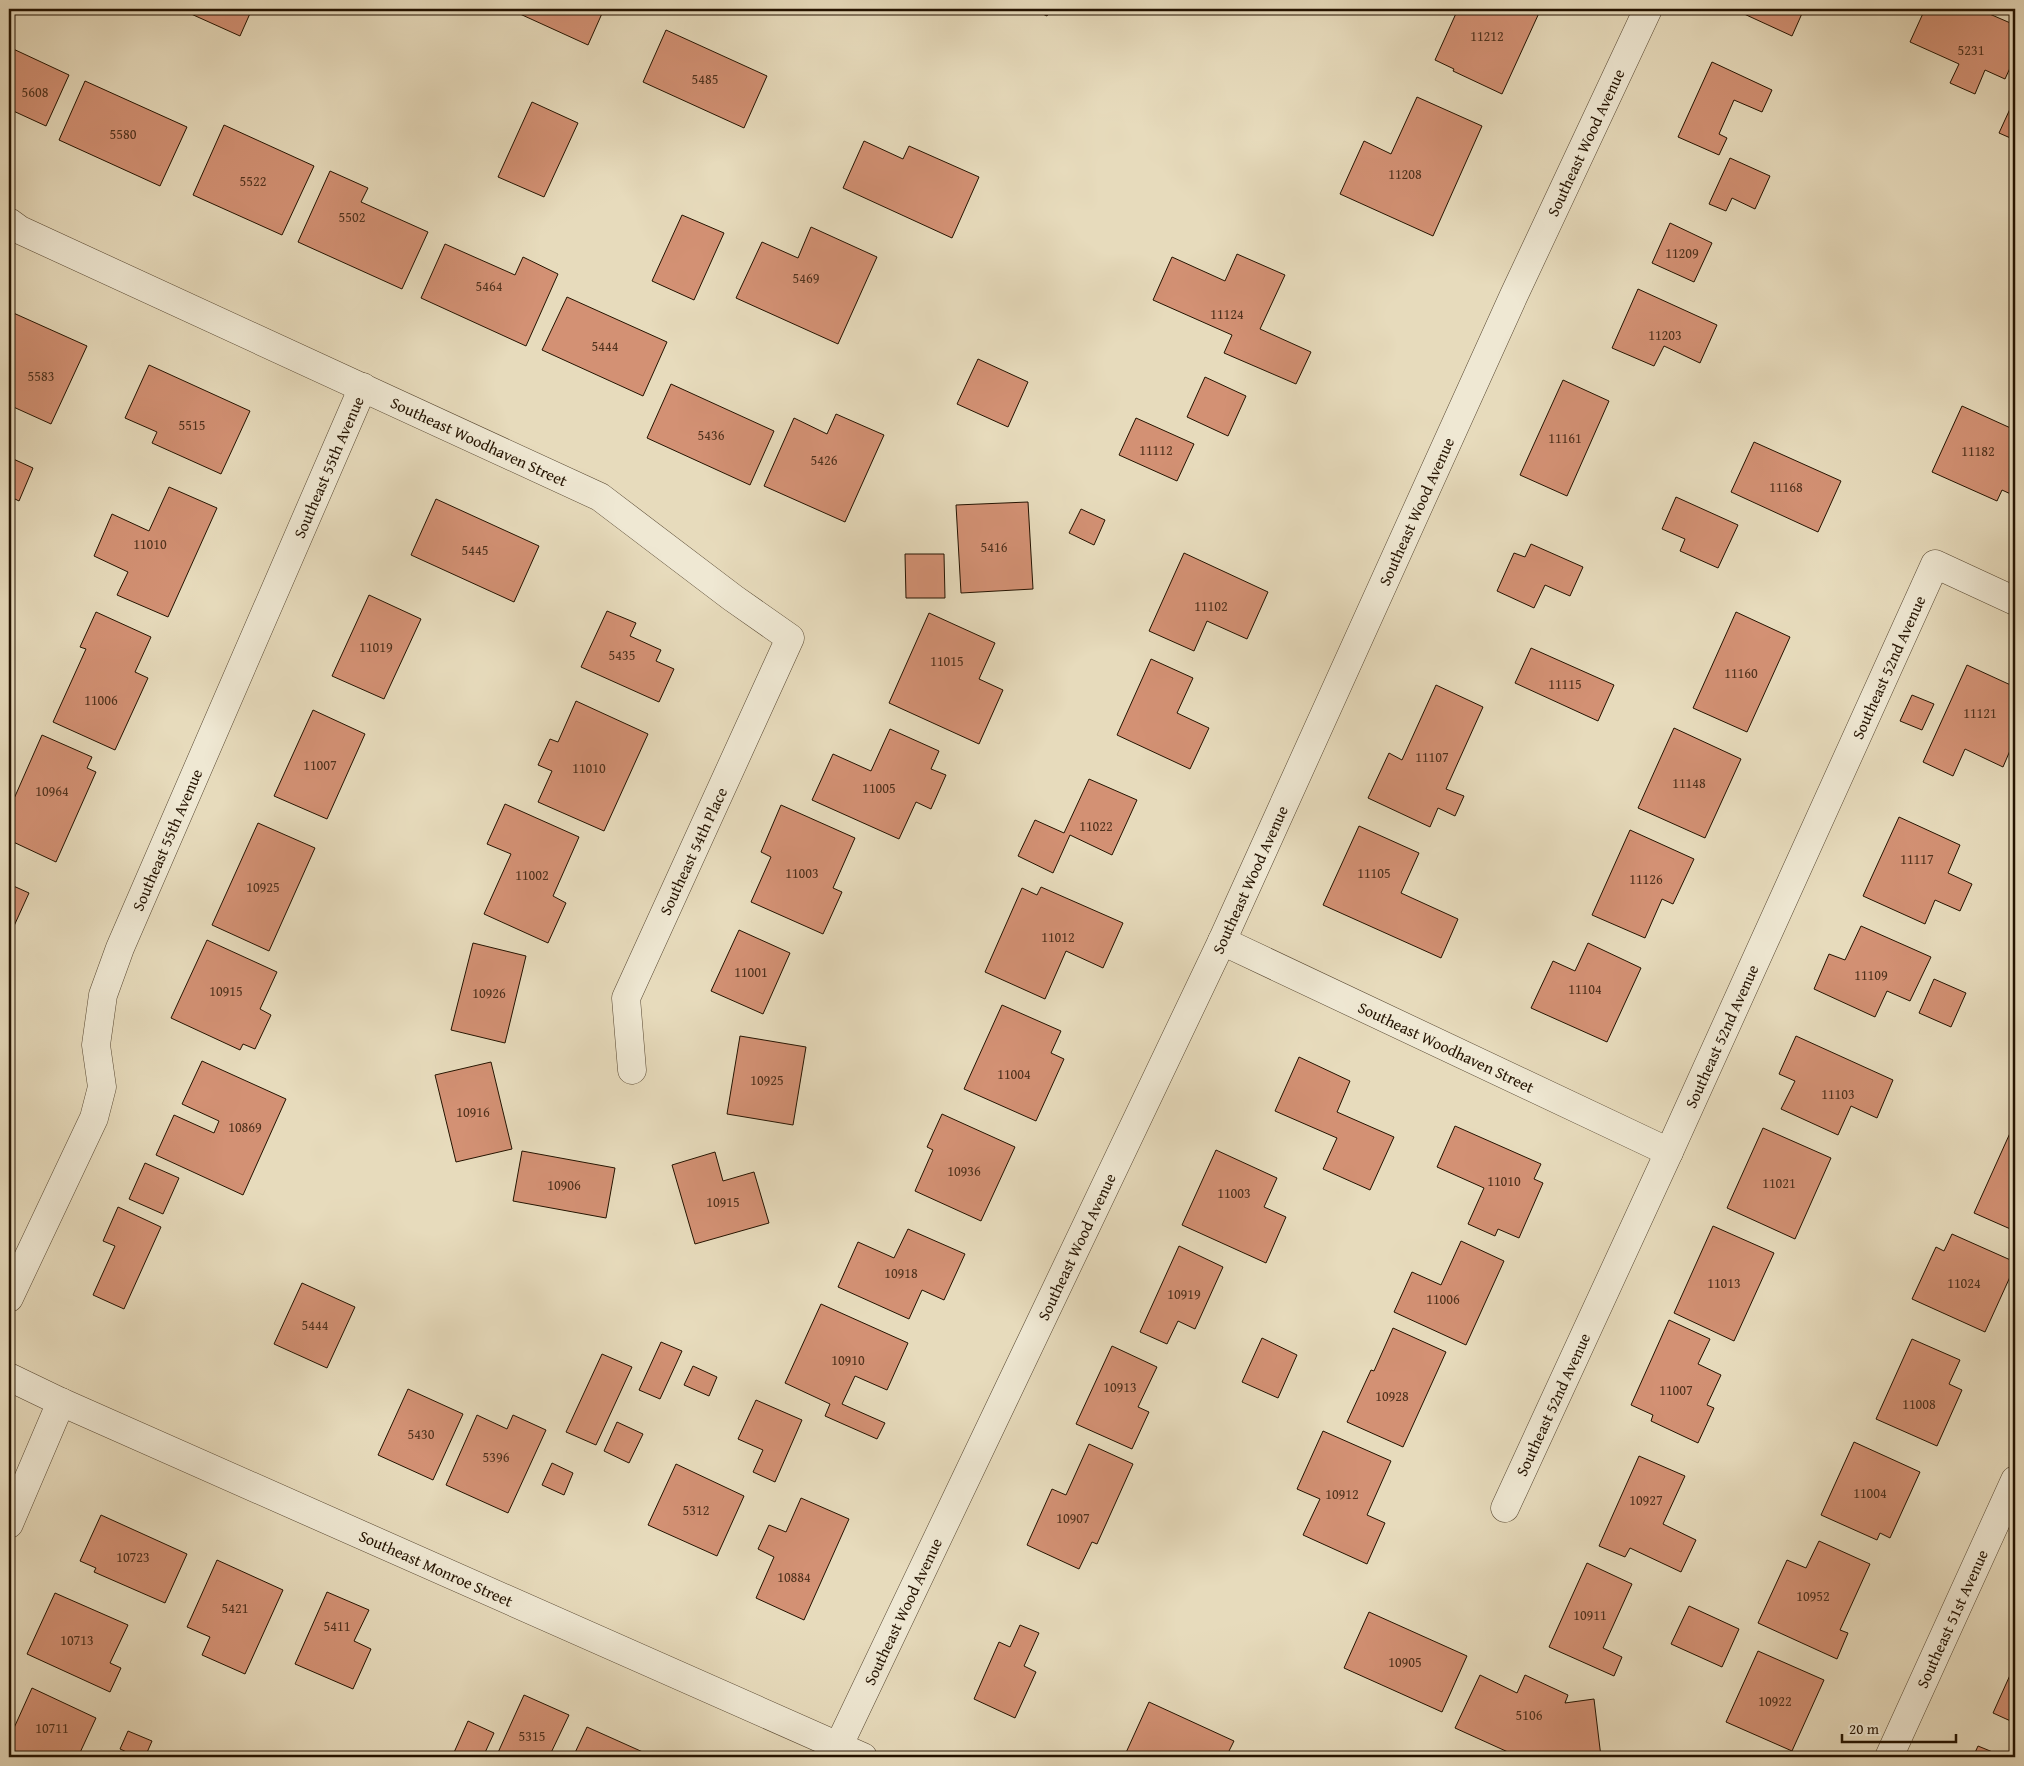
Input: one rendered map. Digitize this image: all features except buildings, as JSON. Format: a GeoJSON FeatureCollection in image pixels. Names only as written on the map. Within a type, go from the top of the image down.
{"type":"FeatureCollection","features":[{"type":"Feature","properties":{"kind":"street","name":"Southeast Wood Avenue"},"geometry":{"type":"LineString","coordinates":[[839,1745],[1222,942],[1514,295],[1648,9]]}},
{"type":"Feature","properties":{"kind":"street","name":"Southeast Woodhaven Street"},"geometry":{"type":"LineString","coordinates":[[9,222],[20,230],[600,497],[733,598],[790,638]]}},
{"type":"Feature","properties":{"kind":"street","name":"Southeast 55th Avenue"},"geometry":{"type":"LineString","coordinates":[[9,1298],[94,1118],[102,1087],[96,1045],[103,995],[120,948],[362,387]]}},
{"type":"Feature","properties":{"kind":"street","name":"Southeast 52nd Avenue"},"geometry":{"type":"LineString","coordinates":[[1505,1508],[1669,1152],[1935,564],[2015,601]]}},
{"type":"Feature","properties":{"kind":"street","name":"Southeast 54th Place"},"geometry":{"type":"LineString","coordinates":[[632,1070],[626,998],[790,638]]}},
{"type":"Feature","properties":{"kind":"street","name":"Southeast Woodhaven Street"},"geometry":{"type":"LineString","coordinates":[[1222,942],[1669,1152]]}},
{"type":"Feature","properties":{"kind":"street","name":"Southeast Monroe Street"},"geometry":{"type":"LineString","coordinates":[[9,1377],[61,1402],[863,1757]]}},
{"type":"Feature","properties":{"kind":"street"},"geometry":{"type":"LineString","coordinates":[[9,1524],[61,1402]]}},
{"type":"Feature","properties":{"kind":"street","name":"Southeast 51st Avenue"},"geometry":{"type":"LineString","coordinates":[[1889,1757],[2015,1480]]}}]}
